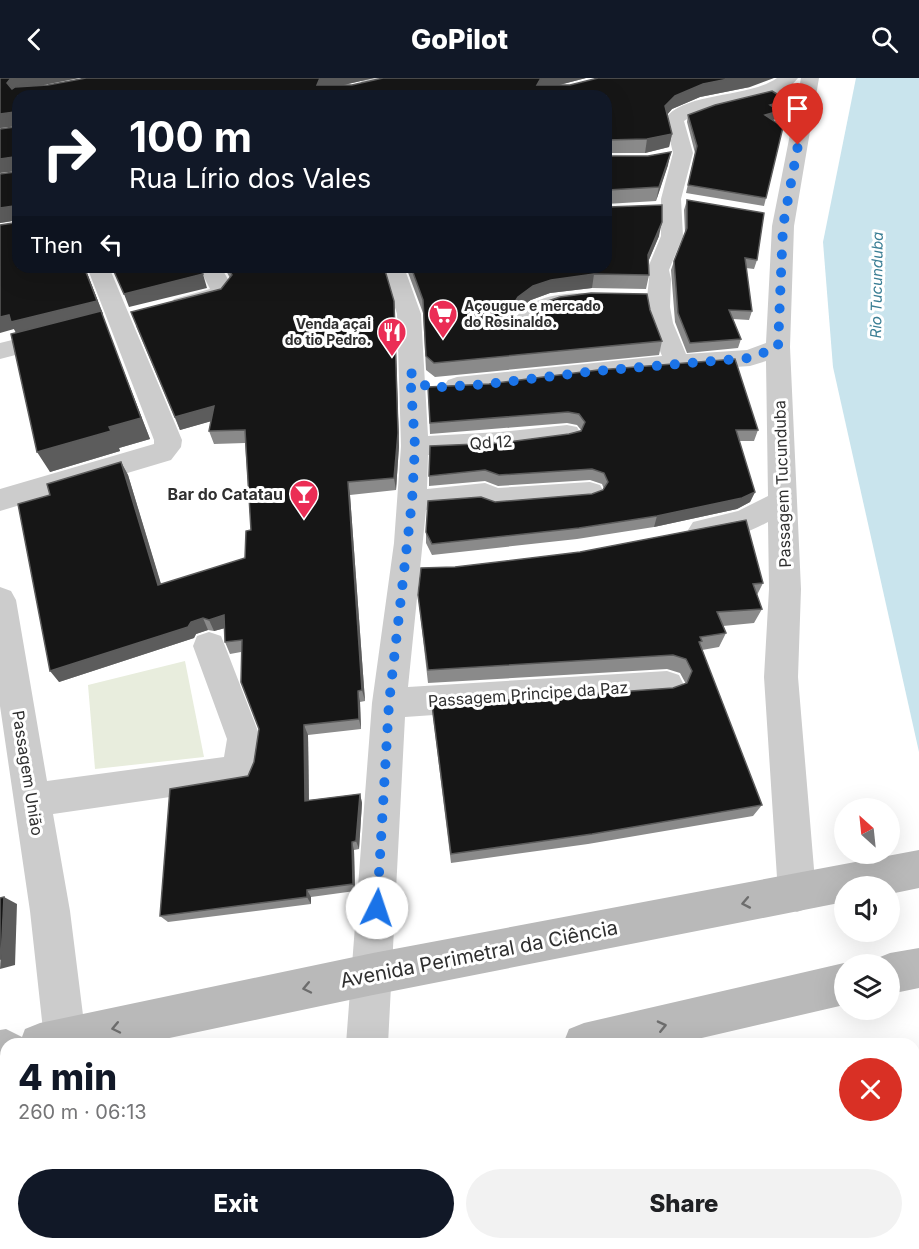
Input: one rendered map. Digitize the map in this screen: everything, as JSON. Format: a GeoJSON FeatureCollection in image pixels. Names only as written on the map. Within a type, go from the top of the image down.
{"type":"FeatureCollection","features":[{"type":"Feature","properties":{"kind":"main road","name":"Avenida Perimetral da Ciência"},"geometry":{"type":"LineString","coordinates":[[66,1038],[373,974],[919,869]]}},
{"type":"Feature","properties":{"kind":"main road"},"geometry":{"type":"LineString","coordinates":[[610,1038],[834,986]]}},
{"type":"Feature","properties":{"kind":"street"},"geometry":{"type":"LineString","coordinates":[[677,363],[648,298],[660,279],[658,270],[672,236],[681,201],[673,155],[679,133],[674,119],[682,113],[773,89],[789,78]]}},
{"type":"Feature","properties":{"kind":"street","name":"Passagem Tucunduba"},"geometry":{"type":"LineString","coordinates":[[797,893],[781,677],[785,589],[778,347],[783,226],[774,216],[810,78]]}},
{"type":"Feature","properties":{"kind":"street"},"geometry":{"type":"LineString","coordinates":[[370,87],[397,81]]}},
{"type":"Feature","properties":{"kind":"street"},"geometry":{"type":"LineString","coordinates":[[651,211],[664,209],[681,201]]}},
{"type":"Feature","properties":{"kind":"street"},"geometry":{"type":"LineString","coordinates":[[0,500],[161,453],[167,447],[168,440],[100,273]]}},
{"type":"Feature","properties":{"kind":"street"},"geometry":{"type":"LineString","coordinates":[[0,351],[220,293],[222,290],[213,273]]}},
{"type":"Feature","properties":{"kind":"street"},"geometry":{"type":"LineString","coordinates":[[368,1038],[389,703],[409,543],[415,446],[409,314],[395,273]]}},
{"type":"Feature","properties":{"kind":"street"},"geometry":{"type":"LineString","coordinates":[[522,326],[529,313],[544,305],[607,297]]}},
{"type":"Feature","properties":{"kind":"street"},"geometry":{"type":"LineString","coordinates":[[410,372],[428,388],[488,384],[677,363],[750,358],[778,347]]}},
{"type":"Feature","properties":{"kind":"street","name":"Qd 12"},"geometry":{"type":"LineString","coordinates":[[415,446],[500,442],[567,434]]}},
{"type":"Feature","properties":{"kind":"street"},"geometry":{"type":"LineString","coordinates":[[412,501],[485,494],[494,499],[590,492]]}},
{"type":"Feature","properties":{"kind":"street"},"geometry":{"type":"LineString","coordinates":[[674,536],[745,521],[782,502]]}},
{"type":"Feature","properties":{"kind":"street"},"geometry":{"type":"LineString","coordinates":[[409,543],[423,570],[433,569]]}},
{"type":"Feature","properties":{"kind":"street","name":"Passagem União"},"geometry":{"type":"LineString","coordinates":[[0,600],[50,911],[52,1038]]}},
{"type":"Feature","properties":{"kind":"street"},"geometry":{"type":"LineString","coordinates":[[32,800],[239,771],[244,739],[209,646]]}},
{"type":"Feature","properties":{"kind":"street","name":"Passagem Principe da Paz"},"geometry":{"type":"LineString","coordinates":[[389,703],[667,685]]}},
{"type":"Feature","properties":{"kind":"green space"},"geometry":{"type":"Polygon","coordinates":[[[185,661],[204,757],[95,769],[88,685],[185,661]]]}},
{"type":"Feature","properties":{"kind":"water","name":"Rio Tucunduba"},"geometry":{"type":"Polygon","coordinates":[[[856,78],[919,78],[919,752],[833,367],[823,242],[856,78]]]}},
{"type":"Feature","properties":{"kind":"building"},"geometry":{"type":"Polygon","coordinates":[[[0,78],[11,78],[7,83],[12,89],[86,78],[320,78],[317,85],[352,85],[383,78],[541,78],[537,85],[570,85],[598,78],[733,78],[703,84],[675,96],[665,106],[672,134],[647,139],[612,140],[612,90],[12,90],[12,112],[0,114],[0,78]]]}},
{"type":"Feature","properties":{"kind":"building"},"geometry":{"type":"Polygon","coordinates":[[[772,91],[787,100],[770,105],[779,111],[765,115],[783,127],[766,198],[688,185],[697,146],[688,115],[715,105],[772,91]]]}},
{"type":"Feature","properties":{"kind":"building"},"geometry":{"type":"Polygon","coordinates":[[[12,127],[12,157],[0,159],[0,129],[12,127]]]}},
{"type":"Feature","properties":{"kind":"building"},"geometry":{"type":"Polygon","coordinates":[[[671,152],[659,187],[612,190],[612,156],[648,156],[671,152]]]}},
{"type":"Feature","properties":{"kind":"building"},"geometry":{"type":"Polygon","coordinates":[[[12,172],[12,206],[0,208],[0,174],[12,172]]]}},
{"type":"Feature","properties":{"kind":"building"},"geometry":{"type":"Polygon","coordinates":[[[687,200],[764,213],[757,260],[745,258],[752,311],[729,310],[741,339],[690,343],[678,313],[674,261],[687,228],[687,200]]]}},
{"type":"Feature","properties":{"kind":"building"},"geometry":{"type":"Polygon","coordinates":[[[662,205],[662,222],[648,255],[649,275],[594,274],[551,280],[533,286],[518,297],[509,311],[513,320],[524,323],[534,318],[539,308],[548,301],[560,297],[591,293],[647,294],[650,310],[662,341],[434,363],[426,356],[423,300],[413,273],[612,273],[612,207],[662,205]]]}},
{"type":"Feature","properties":{"kind":"building"},"geometry":{"type":"Polygon","coordinates":[[[12,223],[12,273],[86,273],[97,301],[11,322],[9,315],[0,317],[0,225],[12,223]]]}},
{"type":"Feature","properties":{"kind":"building"},"geometry":{"type":"Polygon","coordinates":[[[115,273],[203,274],[124,294],[115,273]]]}},
{"type":"Feature","properties":{"kind":"building"},"geometry":{"type":"Polygon","coordinates":[[[231,273],[386,273],[394,301],[398,433],[394,478],[348,482],[362,690],[358,691],[359,719],[304,725],[305,801],[360,794],[356,841],[352,842],[353,884],[307,890],[307,897],[160,916],[170,789],[248,776],[254,762],[259,729],[241,682],[242,640],[225,642],[224,615],[209,620],[203,618],[191,622],[188,627],[50,671],[18,504],[50,495],[47,484],[121,462],[158,585],[245,558],[246,531],[251,530],[245,430],[209,431],[214,406],[175,417],[131,312],[221,289],[232,275],[231,273]]]}},
{"type":"Feature","properties":{"kind":"building"},"geometry":{"type":"Polygon","coordinates":[[[101,311],[141,418],[109,427],[111,431],[37,452],[11,334],[101,311]]]}},
{"type":"Feature","properties":{"kind":"building"},"geometry":{"type":"Polygon","coordinates":[[[735,359],[758,430],[736,430],[755,492],[742,498],[657,516],[579,528],[432,544],[426,532],[428,501],[481,497],[495,502],[592,494],[603,490],[608,482],[604,473],[592,469],[499,475],[485,470],[429,476],[430,446],[501,443],[569,434],[581,431],[585,422],[579,414],[568,412],[430,423],[428,387],[489,384],[598,370],[735,359]]]}},
{"type":"Feature","properties":{"kind":"building"},"geometry":{"type":"Polygon","coordinates":[[[746,520],[763,583],[753,584],[762,609],[717,612],[726,633],[700,637],[702,641],[699,642],[762,805],[592,834],[451,854],[432,705],[673,688],[687,683],[692,671],[686,659],[673,655],[428,670],[418,595],[421,568],[455,567],[580,552],[746,520]]]}},
{"type":"Feature","properties":{"kind":"building"},"geometry":{"type":"Polygon","coordinates":[[[4,897],[1,959],[0,959],[0,898],[4,897]]]}},
{"type":"Feature","properties":{"kind":"place","name":"Açougue e mercado do Rosinaldo."},"geometry":{"type":"Point","coordinates":[443,340]}},
{"type":"Feature","properties":{"kind":"place","name":"Venda açai do tio Pedro."},"geometry":{"type":"Point","coordinates":[392,358]}},
{"type":"Feature","properties":{"kind":"place","name":"Bar do Catatau"},"geometry":{"type":"Point","coordinates":[304,520]}},
{"type":"Feature","properties":{"kind":"route"},"geometry":{"type":"LineString","coordinates":[[377,908],[389,703],[412,501],[415,446],[410,372],[428,388],[467,386],[662,364],[750,358],[778,347],[782,295],[783,226],[798,145]]}}]}
